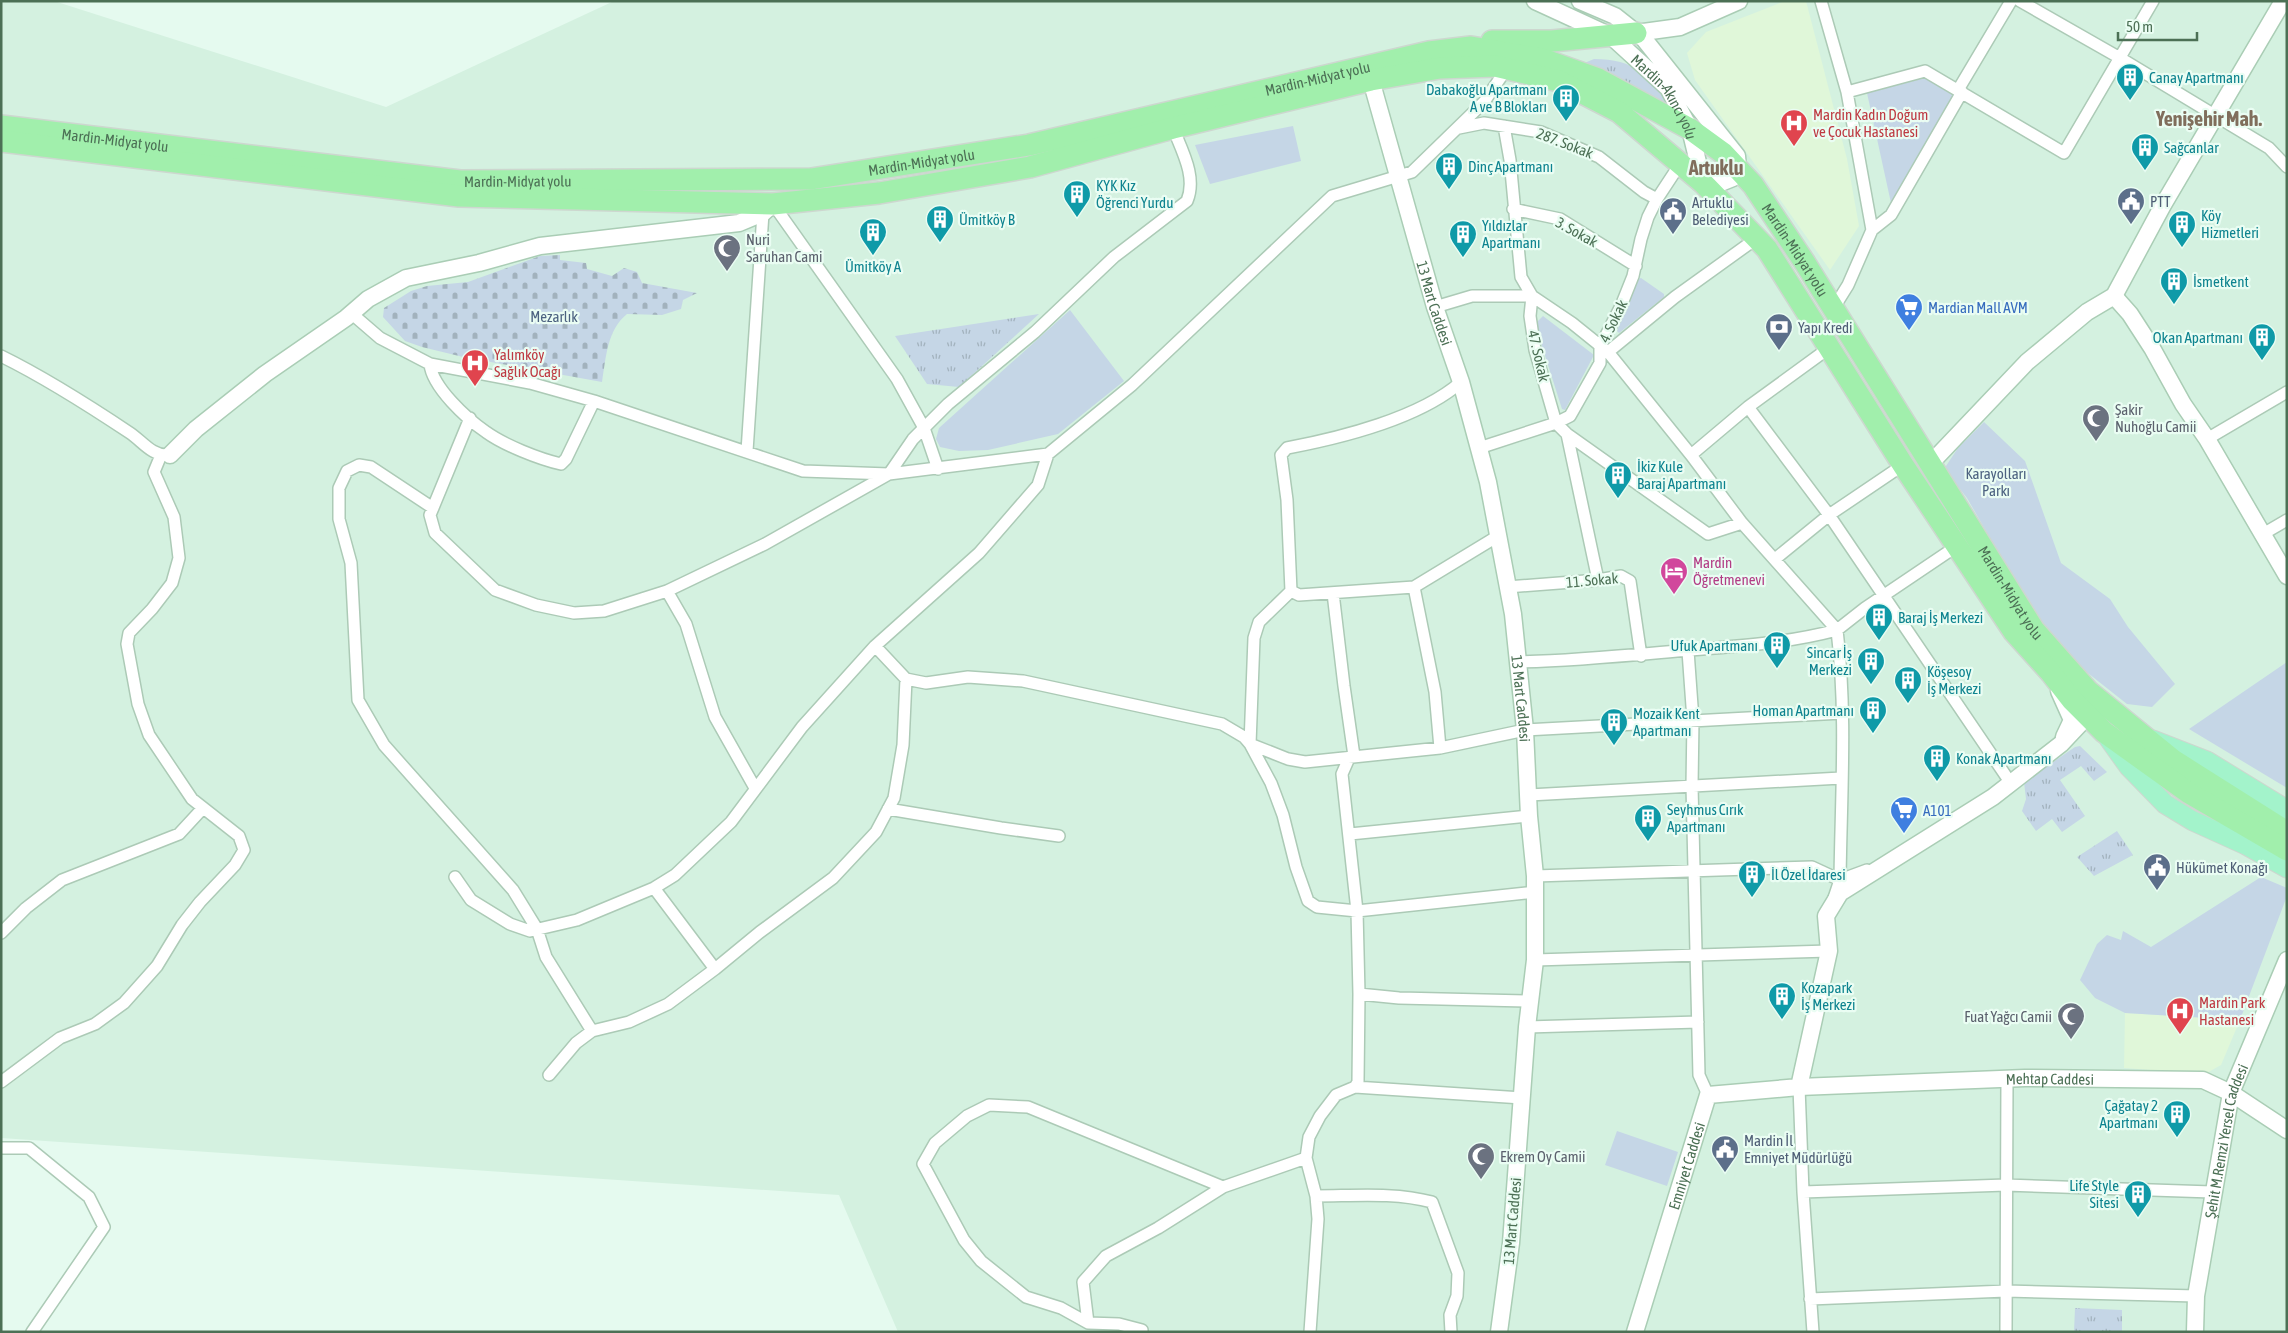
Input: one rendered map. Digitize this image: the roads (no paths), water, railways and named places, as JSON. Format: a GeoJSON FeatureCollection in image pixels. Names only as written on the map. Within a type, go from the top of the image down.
{"type":"FeatureCollection","features":[{"type":"Feature","properties":{"kind":"highway"},"geometry":{"type":"LineString","coordinates":[[1471,47],[1495,40],[1552,41],[1636,33]]}},
{"type":"Feature","properties":{"kind":"highway","name":"Mardin-Midyat yolu"},"geometry":{"type":"LineString","coordinates":[[1,126],[460,181],[810,179],[1029,145],[1429,52],[1471,47],[1542,59],[1598,79],[1690,129],[1738,162],[1833,309],[2034,630],[2088,691],[2104,732],[2189,793],[2287,850]]}},
{"type":"Feature","properties":{"kind":"highway","name":"Mardin-Midyat yolu"},"geometry":{"type":"LineString","coordinates":[[1,141],[459,196],[768,208],[954,181],[1030,166],[1173,128],[1371,80],[1440,68],[1495,66],[1559,81],[1619,112],[1703,183],[1767,249],[1902,465],[2014,632],[2051,673],[2072,700],[2122,719],[2204,782],[2287,832]]}},
{"type":"Feature","properties":{"kind":"main road"},"geometry":{"type":"LineString","coordinates":[[2104,732],[2129,767],[2165,804],[2193,821],[2246,845],[2287,868]]}},
{"type":"Feature","properties":{"kind":"main road"},"geometry":{"type":"LineString","coordinates":[[2142,735],[2207,761],[2287,810]]}},
{"type":"Feature","properties":{"kind":"street","name":"Mardin-Akıncı yolu"},"geometry":{"type":"LineString","coordinates":[[1535,1],[1611,36],[1668,88],[1690,129],[1703,183]]}},
{"type":"Feature","properties":{"kind":"street","name":"Mardin-Akıncı yolu"},"geometry":{"type":"LineString","coordinates":[[1580,1],[1615,16],[1644,39],[1738,162]]}},
{"type":"Feature","properties":{"kind":"street"},"geometry":{"type":"LineString","coordinates":[[1636,33],[1680,27],[1739,1]]}},
{"type":"Feature","properties":{"kind":"street"},"geometry":{"type":"LineString","coordinates":[[1821,1],[1848,92],[1872,230]]}},
{"type":"Feature","properties":{"kind":"street"},"geometry":{"type":"LineString","coordinates":[[1833,309],[1848,285],[1872,230],[1891,215],[2011,1]]}},
{"type":"Feature","properties":{"kind":"street"},"geometry":{"type":"LineString","coordinates":[[2020,1],[2120,58],[2269,148],[2287,166]]}},
{"type":"Feature","properties":{"kind":"street"},"geometry":{"type":"LineString","coordinates":[[1848,92],[1925,71],[2064,153],[2153,1]]}},
{"type":"Feature","properties":{"kind":"street"},"geometry":{"type":"LineString","coordinates":[[1930,464],[2027,362],[2087,312],[2114,296],[2163,205],[2283,1]]}},
{"type":"Feature","properties":{"kind":"street"},"geometry":{"type":"LineString","coordinates":[[351,313],[380,338],[430,364],[530,383],[594,401],[747,450],[803,471],[889,474],[1048,454],[1132,385],[1332,196],[1412,172],[1484,102],[1507,68]]}},
{"type":"Feature","properties":{"kind":"street","name":"13 Mart Caddesi"},"geometry":{"type":"LineString","coordinates":[[1371,80],[1435,306],[1461,382],[1488,482],[1513,614],[1525,730],[1529,816],[1536,884],[1535,960],[1527,1027],[1511,1243],[1499,1332]]}},
{"type":"Feature","properties":{"kind":"street","name":"287. Sokak"},"geometry":{"type":"LineString","coordinates":[[1459,128],[1484,123],[1541,132],[1598,157],[1644,192],[1657,199]]}},
{"type":"Feature","properties":{"kind":"street"},"geometry":{"type":"LineString","coordinates":[[1504,126],[1508,145],[1521,277],[1532,296],[1572,323],[1604,349],[1691,455],[1742,524],[1837,630],[1842,681],[1840,880],[1832,906]]}},
{"type":"Feature","properties":{"kind":"street"},"geometry":{"type":"LineString","coordinates":[[470,418],[430,514],[435,533],[495,590],[536,605],[574,613],[604,611],[667,591],[765,544],[889,474],[913,439],[948,404],[1035,332],[1114,257],[1187,201],[1192,190],[1192,180],[1173,128]]}},
{"type":"Feature","properties":{"kind":"street"},"geometry":{"type":"LineString","coordinates":[[1703,183],[1726,182],[1734,178],[1738,162]]}},
{"type":"Feature","properties":{"kind":"street","name":"4. Sokak"},"geometry":{"type":"LineString","coordinates":[[1479,448],[1556,423],[1570,416],[1600,364],[1636,266],[1641,239],[1657,199],[1680,164]]}},
{"type":"Feature","properties":{"kind":"street"},"geometry":{"type":"LineString","coordinates":[[1,1082],[60,1038],[95,1024],[124,1003],[157,966],[182,925],[200,902],[235,866],[244,850],[239,836],[192,799],[149,735],[138,704],[127,644],[130,633],[172,583],[179,558],[174,517],[154,472],[166,455],[265,374],[368,299],[406,278],[479,263],[540,246],[739,223],[768,208]]}},
{"type":"Feature","properties":{"kind":"street"},"geometry":{"type":"LineString","coordinates":[[768,208],[897,379],[924,428],[938,469]]}},
{"type":"Feature","properties":{"kind":"street"},"geometry":{"type":"LineString","coordinates":[[747,450],[768,208]]}},
{"type":"Feature","properties":{"kind":"street","name":"3. Sokak"},"geometry":{"type":"LineString","coordinates":[[1513,209],[1560,219],[1636,266]]}},
{"type":"Feature","properties":{"kind":"street"},"geometry":{"type":"LineString","coordinates":[[1604,349],[1757,238]]}},
{"type":"Feature","properties":{"kind":"street"},"geometry":{"type":"LineString","coordinates":[[1435,306],[1472,296],[1532,296]]}},
{"type":"Feature","properties":{"kind":"street","name":"47. Sokak"},"geometry":{"type":"LineString","coordinates":[[1532,296],[1530,316],[1535,350],[1556,423],[1567,434],[1708,534],[1742,524]]}},
{"type":"Feature","properties":{"kind":"street"},"geometry":{"type":"LineString","coordinates":[[2114,296],[2130,314],[2148,341],[2183,404],[2207,439],[2287,576]]}},
{"type":"Feature","properties":{"kind":"street"},"geometry":{"type":"LineString","coordinates":[[1691,455],[1748,407],[1829,348]]}},
{"type":"Feature","properties":{"kind":"street"},"geometry":{"type":"LineString","coordinates":[[1,356],[33,371],[142,441],[154,453],[166,455]]}},
{"type":"Feature","properties":{"kind":"street"},"geometry":{"type":"LineString","coordinates":[[430,364],[431,371],[445,394],[486,432],[542,459],[561,464],[566,459],[594,401]]}},
{"type":"Feature","properties":{"kind":"street"},"geometry":{"type":"LineString","coordinates":[[1250,744],[1254,638],[1259,622],[1291,591],[1287,500],[1281,455],[1287,448],[1360,432],[1448,393],[1461,382]]}},
{"type":"Feature","properties":{"kind":"street"},"geometry":{"type":"LineString","coordinates":[[2207,439],[2287,392]]}},
{"type":"Feature","properties":{"kind":"street"},"geometry":{"type":"LineString","coordinates":[[1748,407],[1829,515],[2010,782]]}},
{"type":"Feature","properties":{"kind":"street"},"geometry":{"type":"LineString","coordinates":[[1567,434],[1598,580]]}},
{"type":"Feature","properties":{"kind":"street"},"geometry":{"type":"LineString","coordinates":[[455,877],[471,900],[510,924],[530,931],[577,920],[654,888],[675,875],[731,822],[802,727],[875,646],[979,553],[1038,485],[1048,454]]}},
{"type":"Feature","properties":{"kind":"street"},"geometry":{"type":"LineString","coordinates":[[433,508],[371,467],[359,465],[347,471],[339,488],[339,519],[351,563],[358,700],[384,746],[513,890],[537,930],[546,957],[592,1030]]}},
{"type":"Feature","properties":{"kind":"street"},"geometry":{"type":"LineString","coordinates":[[1775,559],[1829,515],[1902,465]]}},
{"type":"Feature","properties":{"kind":"street"},"geometry":{"type":"LineString","coordinates":[[2263,534],[2287,520]]}},
{"type":"Feature","properties":{"kind":"street"},"geometry":{"type":"LineString","coordinates":[[1291,591],[1299,595],[1414,587],[1498,536]]}},
{"type":"Feature","properties":{"kind":"street"},"geometry":{"type":"LineString","coordinates":[[1518,662],[1641,656],[1755,646],[1804,639],[1837,630],[1957,546]]}},
{"type":"Feature","properties":{"kind":"street","name":"11. Sokak"},"geometry":{"type":"LineString","coordinates":[[1507,587],[1598,580],[1621,576],[1630,581],[1641,656]]}},
{"type":"Feature","properties":{"kind":"street"},"geometry":{"type":"LineString","coordinates":[[1414,587],[1435,692],[1440,748]]}},
{"type":"Feature","properties":{"kind":"street"},"geometry":{"type":"LineString","coordinates":[[667,591],[686,624],[715,717],[755,788]]}},
{"type":"Feature","properties":{"kind":"street"},"geometry":{"type":"LineString","coordinates":[[1334,592],[1352,757],[1342,774],[1357,911],[1359,994],[1358,1082],[1355,1087]]}},
{"type":"Feature","properties":{"kind":"street"},"geometry":{"type":"LineString","coordinates":[[875,646],[906,679],[926,683],[968,678],[1023,681],[1222,724],[1244,737],[1250,744],[1271,783],[1283,814],[1296,867],[1308,901],[1317,907],[1357,911],[1536,884],[1695,869],[1812,867],[1840,880],[1890,862]]}},
{"type":"Feature","properties":{"kind":"street"},"geometry":{"type":"LineString","coordinates":[[1688,651],[1692,720],[1699,1075],[1708,1095],[1800,1083]]}},
{"type":"Feature","properties":{"kind":"street"},"geometry":{"type":"LineString","coordinates":[[2051,673],[2072,720],[2061,744]]}},
{"type":"Feature","properties":{"kind":"street"},"geometry":{"type":"LineString","coordinates":[[549,1075],[576,1043],[592,1030],[629,1022],[668,1004],[833,878],[876,832],[894,798],[904,745],[906,679]]}},
{"type":"Feature","properties":{"kind":"street"},"geometry":{"type":"LineString","coordinates":[[1813,1332],[1803,1192],[1800,1083],[1829,951],[1826,916],[1840,893],[1993,797],[2061,744],[2095,708]]}},
{"type":"Feature","properties":{"kind":"street"},"geometry":{"type":"LineString","coordinates":[[1250,744],[1288,759],[1305,762],[1440,748],[1525,730],[1842,712]]}},
{"type":"Feature","properties":{"kind":"street"},"geometry":{"type":"LineString","coordinates":[[2061,744],[2090,732],[2104,732],[2122,719]]}},
{"type":"Feature","properties":{"kind":"street"},"geometry":{"type":"LineString","coordinates":[[1529,795],[1841,778]]}},
{"type":"Feature","properties":{"kind":"street"},"geometry":{"type":"LineString","coordinates":[[1,933],[26,908],[62,880],[179,834],[203,808]]}},
{"type":"Feature","properties":{"kind":"street"},"geometry":{"type":"LineString","coordinates":[[888,809],[1060,836]]}},
{"type":"Feature","properties":{"kind":"street"},"geometry":{"type":"LineString","coordinates":[[1350,834],[1529,816]]}},
{"type":"Feature","properties":{"kind":"street"},"geometry":{"type":"LineString","coordinates":[[654,888],[715,969]]}},
{"type":"Feature","properties":{"kind":"street"},"geometry":{"type":"LineString","coordinates":[[1535,960],[1829,951]]}},
{"type":"Feature","properties":{"kind":"street","name":"Şehit M.Remzi Yersel Caddesi"},"geometry":{"type":"LineString","coordinates":[[2195,1332],[2196,1296],[2212,1192],[2231,1093],[2280,991],[2287,960]]}},
{"type":"Feature","properties":{"kind":"street"},"geometry":{"type":"LineString","coordinates":[[1359,994],[1399,998],[1530,1001]]}},
{"type":"Feature","properties":{"kind":"street"},"geometry":{"type":"LineString","coordinates":[[1527,1027],[1698,1022]]}},
{"type":"Feature","properties":{"kind":"street"},"geometry":{"type":"LineString","coordinates":[[2006,1332],[2007,1078]]}},
{"type":"Feature","properties":{"kind":"street","name":"Mehtap Caddesi"},"geometry":{"type":"LineString","coordinates":[[1800,1083],[2007,1078],[2203,1080],[2231,1093],[2287,1130]]}},
{"type":"Feature","properties":{"kind":"street"},"geometry":{"type":"LineString","coordinates":[[1310,1332],[1318,1219],[1316,1196],[1306,1158],[1309,1137],[1320,1116],[1336,1095],[1355,1087],[1522,1098]]}},
{"type":"Feature","properties":{"kind":"street","name":"Emniyet Caddesi"},"geometry":{"type":"LineString","coordinates":[[1635,1332],[1708,1095]]}},
{"type":"Feature","properties":{"kind":"street"},"geometry":{"type":"LineString","coordinates":[[1142,1330],[1119,1324],[1088,1323],[1061,1308],[1026,1297],[981,1261],[964,1240],[923,1164],[935,1143],[967,1116],[989,1105],[1028,1107],[1223,1187]]}},
{"type":"Feature","properties":{"kind":"street"},"geometry":{"type":"LineString","coordinates":[[1,1148],[29,1148],[89,1197],[104,1228],[32,1332]]}},
{"type":"Feature","properties":{"kind":"street"},"geometry":{"type":"LineString","coordinates":[[1088,1323],[1083,1282],[1106,1256],[1158,1228],[1223,1187],[1306,1158]]}},
{"type":"Feature","properties":{"kind":"street"},"geometry":{"type":"LineString","coordinates":[[1803,1192],[2006,1185],[2212,1192]]}},
{"type":"Feature","properties":{"kind":"street"},"geometry":{"type":"LineString","coordinates":[[1316,1196],[1388,1196],[1415,1198],[1432,1202],[1458,1273],[1457,1296],[1450,1315],[1452,1332]]}},
{"type":"Feature","properties":{"kind":"street"},"geometry":{"type":"LineString","coordinates":[[1810,1299],[2006,1291],[2196,1296]]}},
{"type":"Feature","properties":{"kind":"place","name":"Canay Apartmanı"},"geometry":{"type":"Point","coordinates":[2130,101]}},
{"type":"Feature","properties":{"kind":"place","name":"Dabakoğlu Apartmanı A ve B Blokları"},"geometry":{"type":"Point","coordinates":[1566,122]}},
{"type":"Feature","properties":{"kind":"place","name":"Mardin Kadın Doğum ve Çocuk Hastanesi"},"geometry":{"type":"Point","coordinates":[1794,147]}},
{"type":"Feature","properties":{"kind":"place","name":"Sağcanlar"},"geometry":{"type":"Point","coordinates":[2145,171]}},
{"type":"Feature","properties":{"kind":"place","name":"Dinç Apartmanı"},"geometry":{"type":"Point","coordinates":[1449,190]}},
{"type":"Feature","properties":{"kind":"place","name":"KYK Kız Öğrenci Yurdu"},"geometry":{"type":"Point","coordinates":[1077,218]}},
{"type":"Feature","properties":{"kind":"place","name":"PTT"},"geometry":{"type":"Point","coordinates":[2131,225]}},
{"type":"Feature","properties":{"kind":"place","name":"Artuklu Belediyesi"},"geometry":{"type":"Point","coordinates":[1673,235]}},
{"type":"Feature","properties":{"kind":"place","name":"Ümitköy B"},"geometry":{"type":"Point","coordinates":[940,243]}},
{"type":"Feature","properties":{"kind":"place","name":"Köy Hizmetleri"},"geometry":{"type":"Point","coordinates":[2182,248]}},
{"type":"Feature","properties":{"kind":"place","name":"Ümitköy A"},"geometry":{"type":"Point","coordinates":[873,256]}},
{"type":"Feature","properties":{"kind":"place","name":"Yıldızlar Apartmanı"},"geometry":{"type":"Point","coordinates":[1463,258]}},
{"type":"Feature","properties":{"kind":"place","name":"Nuri Saruhan Cami"},"geometry":{"type":"Point","coordinates":[727,272]}},
{"type":"Feature","properties":{"kind":"place","name":"İsmetkent"},"geometry":{"type":"Point","coordinates":[2174,305]}},
{"type":"Feature","properties":{"kind":"place","name":"Mardian Mall AVM"},"geometry":{"type":"Point","coordinates":[1909,331]}},
{"type":"Feature","properties":{"kind":"place","name":"Yapı Kredi"},"geometry":{"type":"Point","coordinates":[1779,351]}},
{"type":"Feature","properties":{"kind":"place","name":"Okan Apartmanı"},"geometry":{"type":"Point","coordinates":[2262,361]}},
{"type":"Feature","properties":{"kind":"place","name":"Yalımköy Sağlık Ocağı"},"geometry":{"type":"Point","coordinates":[475,387]}},
{"type":"Feature","properties":{"kind":"place","name":"Şakir Nuhoğlu Camii"},"geometry":{"type":"Point","coordinates":[2096,442]}},
{"type":"Feature","properties":{"kind":"place","name":"İkiz Kule Baraj Apartmanı"},"geometry":{"type":"Point","coordinates":[1618,499]}},
{"type":"Feature","properties":{"kind":"place","name":"Mardin Öğretmenevi"},"geometry":{"type":"Point","coordinates":[1674,595]}},
{"type":"Feature","properties":{"kind":"place","name":"Baraj İş Merkezi"},"geometry":{"type":"Point","coordinates":[1879,641]}},
{"type":"Feature","properties":{"kind":"place","name":"Ufuk Apartmanı"},"geometry":{"type":"Point","coordinates":[1777,669]}},
{"type":"Feature","properties":{"kind":"place","name":"Sincar İş Merkezi"},"geometry":{"type":"Point","coordinates":[1871,685]}},
{"type":"Feature","properties":{"kind":"place","name":"Köşesoy İş Merkezi"},"geometry":{"type":"Point","coordinates":[1908,704]}},
{"type":"Feature","properties":{"kind":"place","name":"Homan Apartmanı"},"geometry":{"type":"Point","coordinates":[1873,734]}},
{"type":"Feature","properties":{"kind":"place","name":"Mozaik Kent Apartmanı"},"geometry":{"type":"Point","coordinates":[1614,746]}},
{"type":"Feature","properties":{"kind":"place","name":"Konak Apartmanı"},"geometry":{"type":"Point","coordinates":[1937,782]}},
{"type":"Feature","properties":{"kind":"place","name":"A101"},"geometry":{"type":"Point","coordinates":[1904,834]}},
{"type":"Feature","properties":{"kind":"place","name":"Seyhmus Cırık Apartmanı"},"geometry":{"type":"Point","coordinates":[1648,842]}},
{"type":"Feature","properties":{"kind":"place","name":"Hükümet Konağı"},"geometry":{"type":"Point","coordinates":[2157,891]}},
{"type":"Feature","properties":{"kind":"place","name":"İl Özel İdaresi"},"geometry":{"type":"Point","coordinates":[1752,898]}},
{"type":"Feature","properties":{"kind":"place","name":"Kozapark İş Merkezi"},"geometry":{"type":"Point","coordinates":[1782,1020]}},
{"type":"Feature","properties":{"kind":"place","name":"Mardin Park Hastanesi"},"geometry":{"type":"Point","coordinates":[2180,1035]}},
{"type":"Feature","properties":{"kind":"place","name":"Fuat Yağcı Camii"},"geometry":{"type":"Point","coordinates":[2071,1040]}},
{"type":"Feature","properties":{"kind":"place","name":"Çağatay 2 Apartmanı"},"geometry":{"type":"Point","coordinates":[2177,1138]}},
{"type":"Feature","properties":{"kind":"place","name":"Mardin İl Emniyet Müdürlüğü"},"geometry":{"type":"Point","coordinates":[1725,1173]}},
{"type":"Feature","properties":{"kind":"place","name":"Ekrem Oy Camii"},"geometry":{"type":"Point","coordinates":[1481,1180]}},
{"type":"Feature","properties":{"kind":"place","name":"Life Style Sitesi"},"geometry":{"type":"Point","coordinates":[2138,1218]}},
{"type":"Feature","properties":{"kind":"district","name":"Yenişehir Mah."},"geometry":{"type":"Point","coordinates":[2209,118]}},
{"type":"Feature","properties":{"kind":"district","name":"Artuklu"},"geometry":{"type":"Point","coordinates":[1716,167]}},
{"type":"Feature","properties":{"kind":"park label","name":"Mezarlık"},"geometry":{"type":"Point","coordinates":[554,316]}},
{"type":"Feature","properties":{"kind":"park label","name":"Karayolları Parkı"},"geometry":{"type":"Point","coordinates":[1996,482]}}]}
